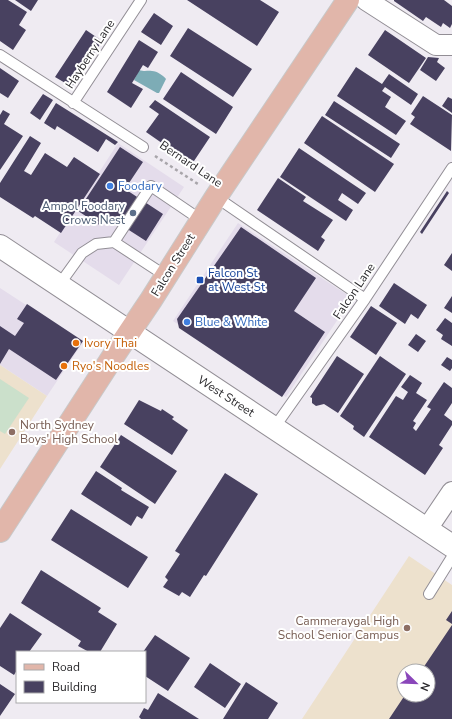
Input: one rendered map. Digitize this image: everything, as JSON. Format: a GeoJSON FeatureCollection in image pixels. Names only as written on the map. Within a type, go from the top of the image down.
{"type":"FeatureCollection","features":[{"type":"Feature","properties":{"kind":"main road","name":"Falcon Street"},"geometry":{"type":"LineString","coordinates":[[0,531],[216,197],[348,0]]}},
{"type":"Feature","properties":{"kind":"street"},"geometry":{"type":"LineString","coordinates":[[366,0],[436,45],[452,45]]}},
{"type":"Feature","properties":{"kind":"street","name":"West Street"},"geometry":{"type":"LineString","coordinates":[[0,246],[452,546]]}},
{"type":"Feature","properties":{"kind":"street"},"geometry":{"type":"LineString","coordinates":[[427,529],[452,492]]}},
{"type":"Feature","properties":{"kind":"lane","name":"Hayberry Lane"},"geometry":{"type":"LineString","coordinates":[[73,103],[141,0]]}},
{"type":"Feature","properties":{"kind":"lane","name":"Bernard Lane"},"geometry":{"type":"LineString","coordinates":[[0,55],[143,147]]}},
{"type":"Feature","properties":{"kind":"lane","name":"Falcon Lane"},"geometry":{"type":"LineString","coordinates":[[274,428],[365,299],[452,168]]}},
{"type":"Feature","properties":{"kind":"lane"},"geometry":{"type":"LineString","coordinates":[[114,242],[151,186],[201,220]]}},
{"type":"Feature","properties":{"kind":"lane","name":"Bernard Lane"},"geometry":{"type":"LineString","coordinates":[[216,197],[365,299]]}},
{"type":"Feature","properties":{"kind":"lane"},"geometry":{"type":"LineString","coordinates":[[60,285],[82,253],[96,244],[114,242],[166,276]]}},
{"type":"Feature","properties":{"kind":"lane"},"geometry":{"type":"LineString","coordinates":[[429,594],[452,557]]}},
{"type":"Feature","properties":{"kind":"path","name":"Bernard Lane"},"geometry":{"type":"LineString","coordinates":[[143,147],[216,197]]}},
{"type":"Feature","properties":{"kind":"shaded area"},"geometry":{"type":"Polygon","coordinates":[[[118,143],[184,187],[119,285],[54,242],[118,143]]]}},
{"type":"Feature","properties":{"kind":"shaded area"},"geometry":{"type":"Polygon","coordinates":[[[238,223],[352,298],[286,397],[173,321],[238,223]]]}},
{"type":"Feature","properties":{"kind":"shaded area"},"geometry":{"type":"Polygon","coordinates":[[[0,288],[83,342],[47,396],[0,365],[0,288]]]}},
{"type":"Feature","properties":{"kind":"shaded area","name":"North Sydney Boys' High School"},"geometry":{"type":"Polygon","coordinates":[[[0,365],[47,396],[0,469],[0,365]]]}},
{"type":"Feature","properties":{"kind":"shaded area","name":"Cammeraygal High School Senior Campus"},"geometry":{"type":"Polygon","coordinates":[[[409,556],[452,585],[452,719],[302,719],[409,556]]]}},
{"type":"Feature","properties":{"kind":"green space"},"geometry":{"type":"Polygon","coordinates":[[[0,379],[29,398],[5,434],[0,431],[0,379]]]}},
{"type":"Feature","properties":{"kind":"water"},"geometry":{"type":"Polygon","coordinates":[[[139,70],[156,72],[166,79],[159,93],[134,80],[139,70]]]}},
{"type":"Feature","properties":{"kind":"building"},"geometry":{"type":"Polygon","coordinates":[[[0,0],[8,0],[27,12],[19,25],[26,30],[13,50],[0,41],[0,0]]]}},
{"type":"Feature","properties":{"kind":"building"},"geometry":{"type":"Polygon","coordinates":[[[15,0],[38,0],[31,11],[15,0]]]}},
{"type":"Feature","properties":{"kind":"building"},"geometry":{"type":"Polygon","coordinates":[[[187,0],[260,0],[279,12],[257,46],[187,0]]]}},
{"type":"Feature","properties":{"kind":"building"},"geometry":{"type":"Polygon","coordinates":[[[394,0],[444,0],[452,6],[452,24],[450,28],[443,23],[441,27],[426,17],[423,21],[394,0]]]}},
{"type":"Feature","properties":{"kind":"building"},"geometry":{"type":"Polygon","coordinates":[[[154,13],[173,26],[161,45],[141,32],[154,13]]]}},
{"type":"Feature","properties":{"kind":"building"},"geometry":{"type":"Polygon","coordinates":[[[188,28],[252,69],[233,97],[170,56],[188,28]]]}},
{"type":"Feature","properties":{"kind":"building"},"geometry":{"type":"Polygon","coordinates":[[[86,30],[102,41],[72,87],[55,77],[86,30]]]}},
{"type":"Feature","properties":{"kind":"building"},"geometry":{"type":"Polygon","coordinates":[[[385,30],[426,58],[409,83],[368,55],[385,30]]]}},
{"type":"Feature","properties":{"kind":"building"},"geometry":{"type":"Polygon","coordinates":[[[139,40],[158,52],[148,68],[143,65],[132,83],[143,89],[131,108],[107,92],[139,40]]]}},
{"type":"Feature","properties":{"kind":"building"},"geometry":{"type":"Polygon","coordinates":[[[428,57],[439,58],[437,62],[445,68],[436,81],[420,70],[428,57]]]}},
{"type":"Feature","properties":{"kind":"building"},"geometry":{"type":"Polygon","coordinates":[[[356,67],[382,84],[389,74],[418,94],[411,105],[385,87],[382,91],[391,97],[385,107],[406,121],[396,135],[337,96],[356,67]]]}},
{"type":"Feature","properties":{"kind":"building"},"geometry":{"type":"Polygon","coordinates":[[[0,68],[19,81],[8,98],[0,93],[0,68]]]}},
{"type":"Feature","properties":{"kind":"building"},"geometry":{"type":"Polygon","coordinates":[[[181,72],[233,107],[216,134],[163,99],[181,72]]]}},
{"type":"Feature","properties":{"kind":"building"},"geometry":{"type":"Polygon","coordinates":[[[43,94],[53,100],[40,120],[30,113],[43,94]]]}},
{"type":"Feature","properties":{"kind":"building"},"geometry":{"type":"Polygon","coordinates":[[[423,96],[452,115],[451,151],[410,124],[415,117],[411,114],[423,96]]]}},
{"type":"Feature","properties":{"kind":"building"},"geometry":{"type":"Polygon","coordinates":[[[448,97],[452,99],[452,113],[442,106],[448,97]]]}},
{"type":"Feature","properties":{"kind":"building"},"geometry":{"type":"Polygon","coordinates":[[[155,100],[210,137],[192,164],[146,132],[159,114],[149,107],[155,100]]]}},
{"type":"Feature","properties":{"kind":"building"},"geometry":{"type":"Polygon","coordinates":[[[334,101],[400,144],[391,158],[325,115],[334,101]]]}},
{"type":"Feature","properties":{"kind":"building"},"geometry":{"type":"Polygon","coordinates":[[[56,103],[118,142],[115,145],[106,139],[98,152],[57,126],[55,130],[44,123],[56,103]]]}},
{"type":"Feature","properties":{"kind":"building"},"geometry":{"type":"Polygon","coordinates":[[[3,110],[10,114],[4,124],[23,136],[0,170],[0,115],[3,110]]]}},
{"type":"Feature","properties":{"kind":"building"},"geometry":{"type":"Polygon","coordinates":[[[322,116],[394,164],[375,192],[304,143],[322,116]]]}},
{"type":"Feature","properties":{"kind":"building"},"geometry":{"type":"Polygon","coordinates":[[[30,136],[41,143],[24,171],[31,175],[45,153],[67,167],[74,157],[100,174],[61,233],[35,216],[33,218],[0,197],[0,183],[30,136]]]}},
{"type":"Feature","properties":{"kind":"building"},"geometry":{"type":"Polygon","coordinates":[[[120,147],[143,162],[125,189],[163,214],[146,241],[107,216],[101,226],[78,211],[120,147]]]}},
{"type":"Feature","properties":{"kind":"building"},"geometry":{"type":"Polygon","coordinates":[[[299,148],[366,193],[358,204],[342,193],[338,200],[353,210],[346,221],[280,177],[299,148]]]}},
{"type":"Feature","properties":{"kind":"building"},"geometry":{"type":"Polygon","coordinates":[[[278,178],[306,197],[303,201],[333,220],[321,237],[325,240],[318,251],[257,210],[278,178]]]}},
{"type":"Feature","properties":{"kind":"building"},"geometry":{"type":"Polygon","coordinates":[[[447,191],[449,193],[422,234],[420,232],[447,191]]]}},
{"type":"Feature","properties":{"kind":"building"},"geometry":{"type":"Polygon","coordinates":[[[241,227],[316,278],[294,311],[325,332],[282,397],[179,328],[177,319],[241,227]]]}},
{"type":"Feature","properties":{"kind":"building"},"geometry":{"type":"Polygon","coordinates":[[[452,253],[452,271],[444,265],[452,253]]]}},
{"type":"Feature","properties":{"kind":"building"},"geometry":{"type":"Polygon","coordinates":[[[394,283],[427,305],[418,319],[411,314],[405,324],[379,306],[394,283]]]}},
{"type":"Feature","properties":{"kind":"building"},"geometry":{"type":"Polygon","coordinates":[[[452,296],[452,313],[444,308],[452,296]]]}},
{"type":"Feature","properties":{"kind":"building"},"geometry":{"type":"Polygon","coordinates":[[[27,304],[83,341],[56,380],[9,349],[0,364],[0,326],[15,336],[24,323],[17,319],[27,304]]]}},
{"type":"Feature","properties":{"kind":"building"},"geometry":{"type":"Polygon","coordinates":[[[371,306],[397,323],[376,355],[350,337],[371,306]]]}},
{"type":"Feature","properties":{"kind":"building"},"geometry":{"type":"Polygon","coordinates":[[[445,318],[452,323],[452,346],[441,339],[443,335],[436,330],[445,318]]]}},
{"type":"Feature","properties":{"kind":"building"},"geometry":{"type":"Polygon","coordinates":[[[416,334],[426,341],[418,352],[408,345],[416,334]]]}},
{"type":"Feature","properties":{"kind":"building"},"geometry":{"type":"Polygon","coordinates":[[[337,356],[364,374],[338,413],[324,404],[316,406],[312,403],[312,398],[310,397],[337,356]]]}},
{"type":"Feature","properties":{"kind":"building"},"geometry":{"type":"Polygon","coordinates":[[[380,356],[406,374],[364,437],[353,429],[354,426],[340,416],[380,356]]]}},
{"type":"Feature","properties":{"kind":"building"},"geometry":{"type":"Polygon","coordinates":[[[447,357],[452,360],[452,368],[450,371],[441,365],[447,357]]]}},
{"type":"Feature","properties":{"kind":"building"},"geometry":{"type":"Polygon","coordinates":[[[410,375],[422,383],[416,393],[427,400],[413,421],[416,423],[413,428],[416,431],[431,409],[427,407],[444,382],[452,388],[452,403],[444,415],[452,421],[452,425],[439,445],[443,448],[425,475],[369,437],[396,396],[403,400],[408,392],[401,387],[410,375]]]}},
{"type":"Feature","properties":{"kind":"building"},"geometry":{"type":"Polygon","coordinates":[[[139,400],[161,411],[162,409],[174,417],[172,419],[188,430],[172,455],[124,424],[139,400]]]}},
{"type":"Feature","properties":{"kind":"building"},"geometry":{"type":"Polygon","coordinates":[[[121,435],[177,471],[155,504],[100,467],[121,435]]]}},
{"type":"Feature","properties":{"kind":"building"},"geometry":{"type":"Polygon","coordinates":[[[96,471],[122,488],[121,490],[149,507],[142,519],[137,516],[131,526],[81,494],[96,471]]]}},
{"type":"Feature","properties":{"kind":"building"},"geometry":{"type":"Polygon","coordinates":[[[225,473],[258,494],[206,576],[204,575],[190,597],[182,592],[179,596],[163,587],[168,580],[165,577],[180,554],[175,551],[225,473]]]}},
{"type":"Feature","properties":{"kind":"building"},"geometry":{"type":"Polygon","coordinates":[[[71,509],[148,557],[128,588],[51,540],[71,509]]]}},
{"type":"Feature","properties":{"kind":"building"},"geometry":{"type":"Polygon","coordinates":[[[41,570],[101,608],[98,612],[117,624],[101,651],[87,651],[78,646],[81,641],[21,603],[41,570]]]}},
{"type":"Feature","properties":{"kind":"building"},"geometry":{"type":"Polygon","coordinates":[[[452,611],[452,624],[446,620],[452,611]]]}},
{"type":"Feature","properties":{"kind":"building"},"geometry":{"type":"Polygon","coordinates":[[[10,613],[42,634],[30,651],[16,651],[16,672],[14,675],[0,666],[0,628],[10,613]]]}},
{"type":"Feature","properties":{"kind":"building"},"geometry":{"type":"Polygon","coordinates":[[[452,625],[452,719],[389,719],[400,703],[436,703],[436,663],[426,663],[452,625]]]}},
{"type":"Feature","properties":{"kind":"building"},"geometry":{"type":"Polygon","coordinates":[[[155,635],[190,658],[168,691],[146,677],[146,651],[144,651],[155,635]]]}},
{"type":"Feature","properties":{"kind":"building"},"geometry":{"type":"Polygon","coordinates":[[[210,663],[241,684],[225,708],[194,687],[210,663]]]}},
{"type":"Feature","properties":{"kind":"building"},"geometry":{"type":"Polygon","coordinates":[[[246,682],[278,703],[268,719],[223,719],[246,682]]]}},
{"type":"Feature","properties":{"kind":"building"},"geometry":{"type":"Polygon","coordinates":[[[0,684],[15,694],[0,716],[0,684]]]}},
{"type":"Feature","properties":{"kind":"building"},"geometry":{"type":"Polygon","coordinates":[[[158,693],[199,719],[141,719],[139,717],[144,708],[148,710],[158,693]]]}},
{"type":"Feature","properties":{"kind":"place","name":"Foodary"},"geometry":{"type":"Point","coordinates":[110,186]}},
{"type":"Feature","properties":{"kind":"place","name":"Ampol Foodary Crows Nest"},"geometry":{"type":"Point","coordinates":[133,213]}},
{"type":"Feature","properties":{"kind":"place","name":"Falcon St at West St"},"geometry":{"type":"Point","coordinates":[200,280]}},
{"type":"Feature","properties":{"kind":"place","name":"Blue & White"},"geometry":{"type":"Point","coordinates":[187,322]}},
{"type":"Feature","properties":{"kind":"place","name":"Ivory Thai"},"geometry":{"type":"Point","coordinates":[76,343]}},
{"type":"Feature","properties":{"kind":"place","name":"Ryo's Noodles"},"geometry":{"type":"Point","coordinates":[64,366]}},
{"type":"Feature","properties":{"kind":"place","name":"North Sydney Boys' High School"},"geometry":{"type":"Point","coordinates":[12,432]}},
{"type":"Feature","properties":{"kind":"place","name":"Cammeraygal High School Senior Campus"},"geometry":{"type":"Point","coordinates":[407,628]}}]}
